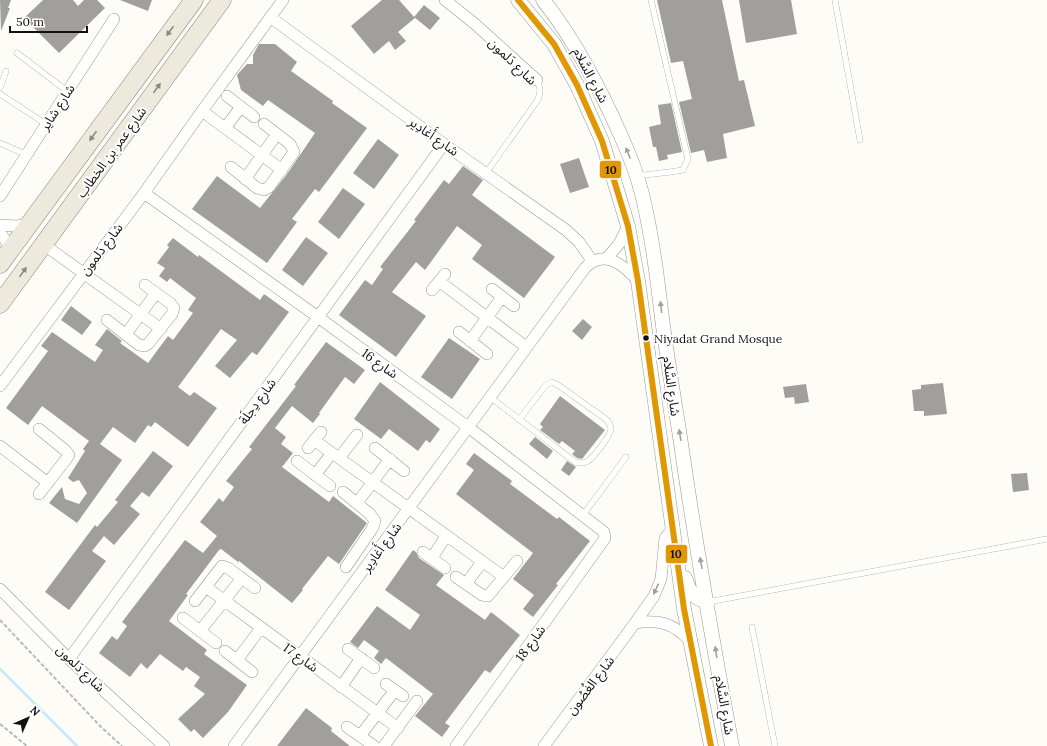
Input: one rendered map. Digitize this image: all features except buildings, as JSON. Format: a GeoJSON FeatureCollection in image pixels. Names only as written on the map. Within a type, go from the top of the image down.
{"type":"FeatureCollection","features":[{"type":"Feature","properties":{"kind":"main road","name":"شارع عمر بن الخطاب"},"geometry":{"type":"LineString","coordinates":[[0,264],[194,0]]}},
{"type":"Feature","properties":{"kind":"main road","name":"شارع عمر بن الخطاب"},"geometry":{"type":"LineString","coordinates":[[0,304],[222,0]]}},
{"type":"Feature","properties":{"kind":"street","name":"شارع دَلمون"},"geometry":{"type":"LineString","coordinates":[[0,386],[144,193],[202,110],[283,0]]}},
{"type":"Feature","properties":{"kind":"street","name":"شارع دَلمون"},"geometry":{"type":"LineString","coordinates":[[445,0],[475,24],[537,80]]}},
{"type":"Feature","properties":{"kind":"street","name":"شارع السَّلام"},"geometry":{"type":"LineString","coordinates":[[518,0],[554,44],[576,85],[602,141],[628,226],[638,281],[689,635],[711,746]]}},
{"type":"Feature","properties":{"kind":"street","name":"شارع السَّلام"},"geometry":{"type":"LineString","coordinates":[[543,0],[569,35],[596,81],[619,132],[636,176],[649,223],[687,487],[732,746]]}},
{"type":"Feature","properties":{"kind":"street","name":"شارع أَغادِير"},"geometry":{"type":"LineString","coordinates":[[234,746],[409,509],[526,347],[581,273],[593,262],[573,236],[270,17]]}},
{"type":"Feature","properties":{"kind":"street","name":"شارع شاير"},"geometry":{"type":"LineString","coordinates":[[0,196],[114,19]]}},
{"type":"Feature","properties":{"kind":"street"},"geometry":{"type":"LineString","coordinates":[[227,96],[254,117]]}},
{"type":"Feature","properties":{"kind":"street"},"geometry":{"type":"LineString","coordinates":[[225,128],[241,107]]}},
{"type":"Feature","properties":{"kind":"street"},"geometry":{"type":"LineString","coordinates":[[202,110],[282,170]]}},
{"type":"Feature","properties":{"kind":"street"},"geometry":{"type":"LineString","coordinates":[[231,167],[257,188],[264,190],[269,187],[292,156],[294,150],[290,144],[264,124]]}},
{"type":"Feature","properties":{"kind":"street"},"geometry":{"type":"LineString","coordinates":[[245,179],[277,134]]}},
{"type":"Feature","properties":{"kind":"street","name":"شارع دِجلَة"},"geometry":{"type":"LineString","coordinates":[[70,658],[444,144]]}},
{"type":"Feature","properties":{"kind":"street","name":"شارع 16"},"geometry":{"type":"LineString","coordinates":[[144,193],[318,317],[468,427],[604,532],[605,538],[603,541]]}},
{"type":"Feature","properties":{"kind":"street"},"geometry":{"type":"LineString","coordinates":[[0,225],[17,226],[29,224]]}},
{"type":"Feature","properties":{"kind":"street"},"geometry":{"type":"LineString","coordinates":[[606,259],[619,244],[628,226]]}},
{"type":"Feature","properties":{"kind":"street"},"geometry":{"type":"LineString","coordinates":[[0,232],[11,249]]}},
{"type":"Feature","properties":{"kind":"street"},"geometry":{"type":"LineString","coordinates":[[43,244],[161,329]]}},
{"type":"Feature","properties":{"kind":"street"},"geometry":{"type":"LineString","coordinates":[[593,262],[606,259],[620,264],[638,281]]}},
{"type":"Feature","properties":{"kind":"street"},"geometry":{"type":"LineString","coordinates":[[439,282],[526,347]]}},
{"type":"Feature","properties":{"kind":"street"},"geometry":{"type":"LineString","coordinates":[[107,320],[139,344],[145,346],[151,342],[172,314],[174,308],[145,285]]}},
{"type":"Feature","properties":{"kind":"street"},"geometry":{"type":"LineString","coordinates":[[492,289],[514,306]]}},
{"type":"Feature","properties":{"kind":"street"},"geometry":{"type":"LineString","coordinates":[[126,334],[156,293]]}},
{"type":"Feature","properties":{"kind":"street"},"geometry":{"type":"LineString","coordinates":[[470,341],[502,297]]}},
{"type":"Feature","properties":{"kind":"street"},"geometry":{"type":"LineString","coordinates":[[459,332],[487,354]]}},
{"type":"Feature","properties":{"kind":"street"},"geometry":{"type":"LineString","coordinates":[[39,430],[69,455],[39,494]]}},
{"type":"Feature","properties":{"kind":"street"},"geometry":{"type":"LineString","coordinates":[[315,475],[357,435]]}},
{"type":"Feature","properties":{"kind":"street"},"geometry":{"type":"LineString","coordinates":[[314,440],[504,577]]}},
{"type":"Feature","properties":{"kind":"street"},"geometry":{"type":"LineString","coordinates":[[0,446],[48,483]]}},
{"type":"Feature","properties":{"kind":"street"},"geometry":{"type":"LineString","coordinates":[[375,448],[404,471]]}},
{"type":"Feature","properties":{"kind":"street"},"geometry":{"type":"LineString","coordinates":[[357,503],[390,459]]}},
{"type":"Feature","properties":{"kind":"street"},"geometry":{"type":"LineString","coordinates":[[297,461],[330,486]]}},
{"type":"Feature","properties":{"kind":"street"},"geometry":{"type":"LineString","coordinates":[[343,492],[373,517],[374,525],[346,567]]}},
{"type":"Feature","properties":{"kind":"street","name":"شارع الغُصُون"},"geometry":{"type":"LineString","coordinates":[[544,746],[654,596],[661,579],[665,538],[674,527]]}},
{"type":"Feature","properties":{"kind":"street"},"geometry":{"type":"LineString","coordinates":[[445,568],[428,555],[446,536]]}},
{"type":"Feature","properties":{"kind":"street","name":"شارع 18"},"geometry":{"type":"LineString","coordinates":[[456,746],[603,541]]}},
{"type":"Feature","properties":{"kind":"street"},"geometry":{"type":"LineString","coordinates":[[456,576],[482,594],[488,596],[517,561]]}},
{"type":"Feature","properties":{"kind":"street"},"geometry":{"type":"LineString","coordinates":[[466,584],[482,562]]}},
{"type":"Feature","properties":{"kind":"street"},"geometry":{"type":"LineString","coordinates":[[195,601],[222,566],[228,568],[255,588]]}},
{"type":"Feature","properties":{"kind":"street"},"geometry":{"type":"LineString","coordinates":[[679,566],[684,573],[690,593],[695,598],[707,602]]}},
{"type":"Feature","properties":{"kind":"street"},"geometry":{"type":"LineString","coordinates":[[200,631],[242,578]]}},
{"type":"Feature","properties":{"kind":"street","name":"شارع 17"},"geometry":{"type":"LineString","coordinates":[[206,587],[398,728]]}},
{"type":"Feature","properties":{"kind":"street","name":"شارع دَلمون"},"geometry":{"type":"LineString","coordinates":[[0,589],[70,658],[164,746]]}},
{"type":"Feature","properties":{"kind":"street"},"geometry":{"type":"LineString","coordinates":[[635,623],[647,621],[660,622],[689,635],[694,613],[707,602]]}},
{"type":"Feature","properties":{"kind":"street"},"geometry":{"type":"LineString","coordinates":[[183,618],[216,643]]}},
{"type":"Feature","properties":{"kind":"street"},"geometry":{"type":"LineString","coordinates":[[237,660],[261,628]]}},
{"type":"Feature","properties":{"kind":"street"},"geometry":{"type":"LineString","coordinates":[[348,648],[374,668]]}},
{"type":"Feature","properties":{"kind":"street"},"geometry":{"type":"LineString","coordinates":[[225,651],[252,672]]}},
{"type":"Feature","properties":{"kind":"street"},"geometry":{"type":"LineString","coordinates":[[341,687],[361,658]]}},
{"type":"Feature","properties":{"kind":"street"},"geometry":{"type":"LineString","coordinates":[[360,736],[395,690]]}},
{"type":"Feature","properties":{"kind":"street"},"geometry":{"type":"LineString","coordinates":[[384,746],[417,701]]}},
{"type":"Feature","properties":{"kind":"street"},"geometry":{"type":"LineString","coordinates":[[347,727],[374,746]]}},
{"type":"Feature","properties":{"kind":"lane"},"geometry":{"type":"LineString","coordinates":[[636,176],[684,170],[688,159],[652,0]]}},
{"type":"Feature","properties":{"kind":"lane"},"geometry":{"type":"LineString","coordinates":[[835,0],[860,140]]}},
{"type":"Feature","properties":{"kind":"lane"},"geometry":{"type":"LineString","coordinates":[[17,53],[67,91]]}},
{"type":"Feature","properties":{"kind":"lane"},"geometry":{"type":"LineString","coordinates":[[0,88],[6,71]]}},
{"type":"Feature","properties":{"kind":"lane","name":"شارع دَلمون"},"geometry":{"type":"LineString","coordinates":[[486,173],[537,101],[540,95],[540,88],[537,80]]}},
{"type":"Feature","properties":{"kind":"lane"},"geometry":{"type":"LineString","coordinates":[[0,94],[46,124]]}},
{"type":"Feature","properties":{"kind":"lane"},"geometry":{"type":"LineString","coordinates":[[0,143],[26,154]]}},
{"type":"Feature","properties":{"kind":"lane"},"geometry":{"type":"LineString","coordinates":[[490,397],[519,420],[578,463],[590,459],[611,431],[607,420],[552,382],[545,386],[519,420]]}},
{"type":"Feature","properties":{"kind":"lane"},"geometry":{"type":"LineString","coordinates":[[583,515],[626,457]]}},
{"type":"Feature","properties":{"kind":"lane"},"geometry":{"type":"LineString","coordinates":[[707,602],[1047,539]]}},
{"type":"Feature","properties":{"kind":"lane"},"geometry":{"type":"LineString","coordinates":[[752,628],[775,746]]}},
{"type":"Feature","properties":{"kind":"path"},"geometry":{"type":"LineString","coordinates":[[0,620],[101,727],[122,746]]}},
{"type":"Feature","properties":{"kind":"path"},"geometry":{"type":"LineString","coordinates":[[0,724],[27,746]]}},
{"type":"Feature","properties":{"kind":"waterway"},"geometry":{"type":"LineString","coordinates":[[0,669],[77,746]]}},
{"type":"Feature","properties":{"kind":"transit line","name":"10"},"geometry":{"type":"LineString","coordinates":[[518,0],[554,44],[577,85],[602,141],[628,226],[638,281],[684,609],[711,746]]}},
{"type":"Feature","properties":{"kind":"place","name":"Niyadat Grand Mosque"},"geometry":{"type":"Point","coordinates":[646,338]}}]}
